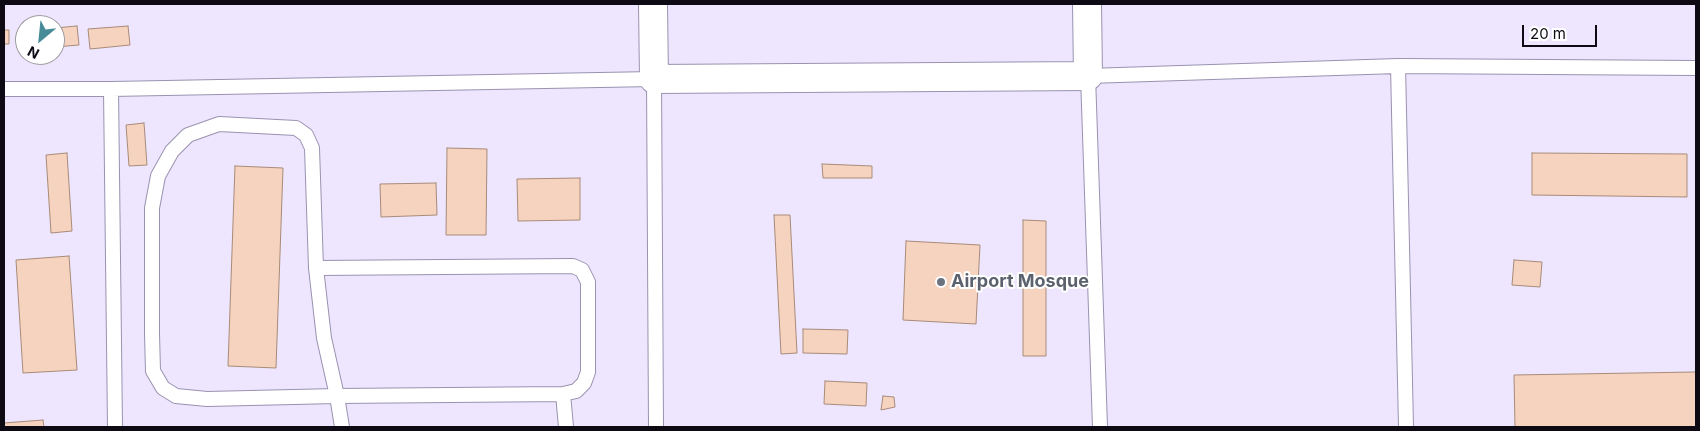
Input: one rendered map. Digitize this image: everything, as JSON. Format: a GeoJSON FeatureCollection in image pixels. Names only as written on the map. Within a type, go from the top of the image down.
{"type":"FeatureCollection","features":[{"type":"Feature","properties":{"kind":"street"},"geometry":{"type":"LineString","coordinates":[[653,4],[654,79],[1088,76],[1088,4]]}},
{"type":"Feature","properties":{"kind":"lane"},"geometry":{"type":"LineString","coordinates":[[1398,66],[1406,427]]}},
{"type":"Feature","properties":{"kind":"lane"},"geometry":{"type":"LineString","coordinates":[[1098,425],[1088,76],[1398,66],[1696,68]]}},
{"type":"Feature","properties":{"kind":"lane"},"geometry":{"type":"LineString","coordinates":[[4,89],[111,90],[654,79],[656,427]]}},
{"type":"Feature","properties":{"kind":"lane"},"geometry":{"type":"LineString","coordinates":[[111,90],[115,427]]}},
{"type":"Feature","properties":{"kind":"lane"},"geometry":{"type":"LineString","coordinates":[[316,268],[573,266],[582,270],[588,282],[588,372],[584,383],[576,391],[563,394],[337,396],[207,399],[176,396],[162,388],[153,371],[152,208],[158,176],[172,151],[188,135],[219,124],[296,128],[306,135],[312,148],[316,268],[324,338],[337,396],[342,427]]}},
{"type":"Feature","properties":{"kind":"lane"},"geometry":{"type":"LineString","coordinates":[[563,394],[566,427]]}},
{"type":"Feature","properties":{"kind":"shaded area"},"geometry":{"type":"Polygon","coordinates":[[[4,4],[1696,4],[1696,427],[4,427],[4,4]]]}},
{"type":"Feature","properties":{"kind":"building"},"geometry":{"type":"Polygon","coordinates":[[[77,26],[79,45],[65,46],[65,27],[77,26]]]}},
{"type":"Feature","properties":{"kind":"building"},"geometry":{"type":"Polygon","coordinates":[[[128,26],[130,45],[90,49],[88,29],[128,26]]]}},
{"type":"Feature","properties":{"kind":"building"},"geometry":{"type":"Polygon","coordinates":[[[4,30],[9,30],[9,44],[4,44],[4,30]]]}},
{"type":"Feature","properties":{"kind":"building"},"geometry":{"type":"Polygon","coordinates":[[[144,123],[147,165],[129,166],[126,125],[144,123]]]}},
{"type":"Feature","properties":{"kind":"building"},"geometry":{"type":"Polygon","coordinates":[[[447,148],[487,149],[486,235],[446,235],[447,148]]]}},
{"type":"Feature","properties":{"kind":"building"},"geometry":{"type":"Polygon","coordinates":[[[67,153],[72,231],[51,233],[46,155],[67,153]]]}},
{"type":"Feature","properties":{"kind":"building"},"geometry":{"type":"Polygon","coordinates":[[[1532,153],[1687,154],[1687,197],[1532,195],[1532,153]]]}},
{"type":"Feature","properties":{"kind":"building"},"geometry":{"type":"Polygon","coordinates":[[[822,164],[872,166],[872,178],[823,178],[822,164]]]}},
{"type":"Feature","properties":{"kind":"building"},"geometry":{"type":"Polygon","coordinates":[[[235,166],[283,168],[276,368],[228,366],[235,166]]]}},
{"type":"Feature","properties":{"kind":"building"},"geometry":{"type":"Polygon","coordinates":[[[580,178],[580,220],[518,221],[517,179],[580,178]]]}},
{"type":"Feature","properties":{"kind":"building"},"geometry":{"type":"Polygon","coordinates":[[[436,183],[437,215],[381,217],[380,184],[436,183]]]}},
{"type":"Feature","properties":{"kind":"building"},"geometry":{"type":"Polygon","coordinates":[[[774,215],[790,215],[797,353],[781,354],[774,215]]]}},
{"type":"Feature","properties":{"kind":"building"},"geometry":{"type":"Polygon","coordinates":[[[1023,220],[1046,221],[1046,356],[1023,356],[1023,220]]]}},
{"type":"Feature","properties":{"kind":"building","name":"Airport Mosque"},"geometry":{"type":"Polygon","coordinates":[[[906,241],[980,245],[976,324],[903,320],[906,241]]]}},
{"type":"Feature","properties":{"kind":"building"},"geometry":{"type":"Polygon","coordinates":[[[69,256],[77,370],[23,373],[16,260],[69,256]]]}},
{"type":"Feature","properties":{"kind":"building"},"geometry":{"type":"Polygon","coordinates":[[[1514,260],[1542,262],[1540,287],[1512,285],[1514,260]]]}},
{"type":"Feature","properties":{"kind":"building"},"geometry":{"type":"Polygon","coordinates":[[[803,329],[848,330],[847,354],[803,353],[803,329]]]}},
{"type":"Feature","properties":{"kind":"building"},"geometry":{"type":"Polygon","coordinates":[[[1696,372],[1696,427],[1515,427],[1514,375],[1696,372]]]}},
{"type":"Feature","properties":{"kind":"building"},"geometry":{"type":"Polygon","coordinates":[[[825,381],[867,383],[866,406],[824,404],[825,381]]]}},
{"type":"Feature","properties":{"kind":"building"},"geometry":{"type":"Polygon","coordinates":[[[883,396],[894,397],[895,407],[881,410],[883,396]]]}},
{"type":"Feature","properties":{"kind":"building"},"geometry":{"type":"Polygon","coordinates":[[[43,420],[44,427],[4,427],[4,423],[43,420]]]}},
{"type":"Feature","properties":{"kind":"place","name":"Airport Mosque"},"geometry":{"type":"Point","coordinates":[941,282]}}]}
